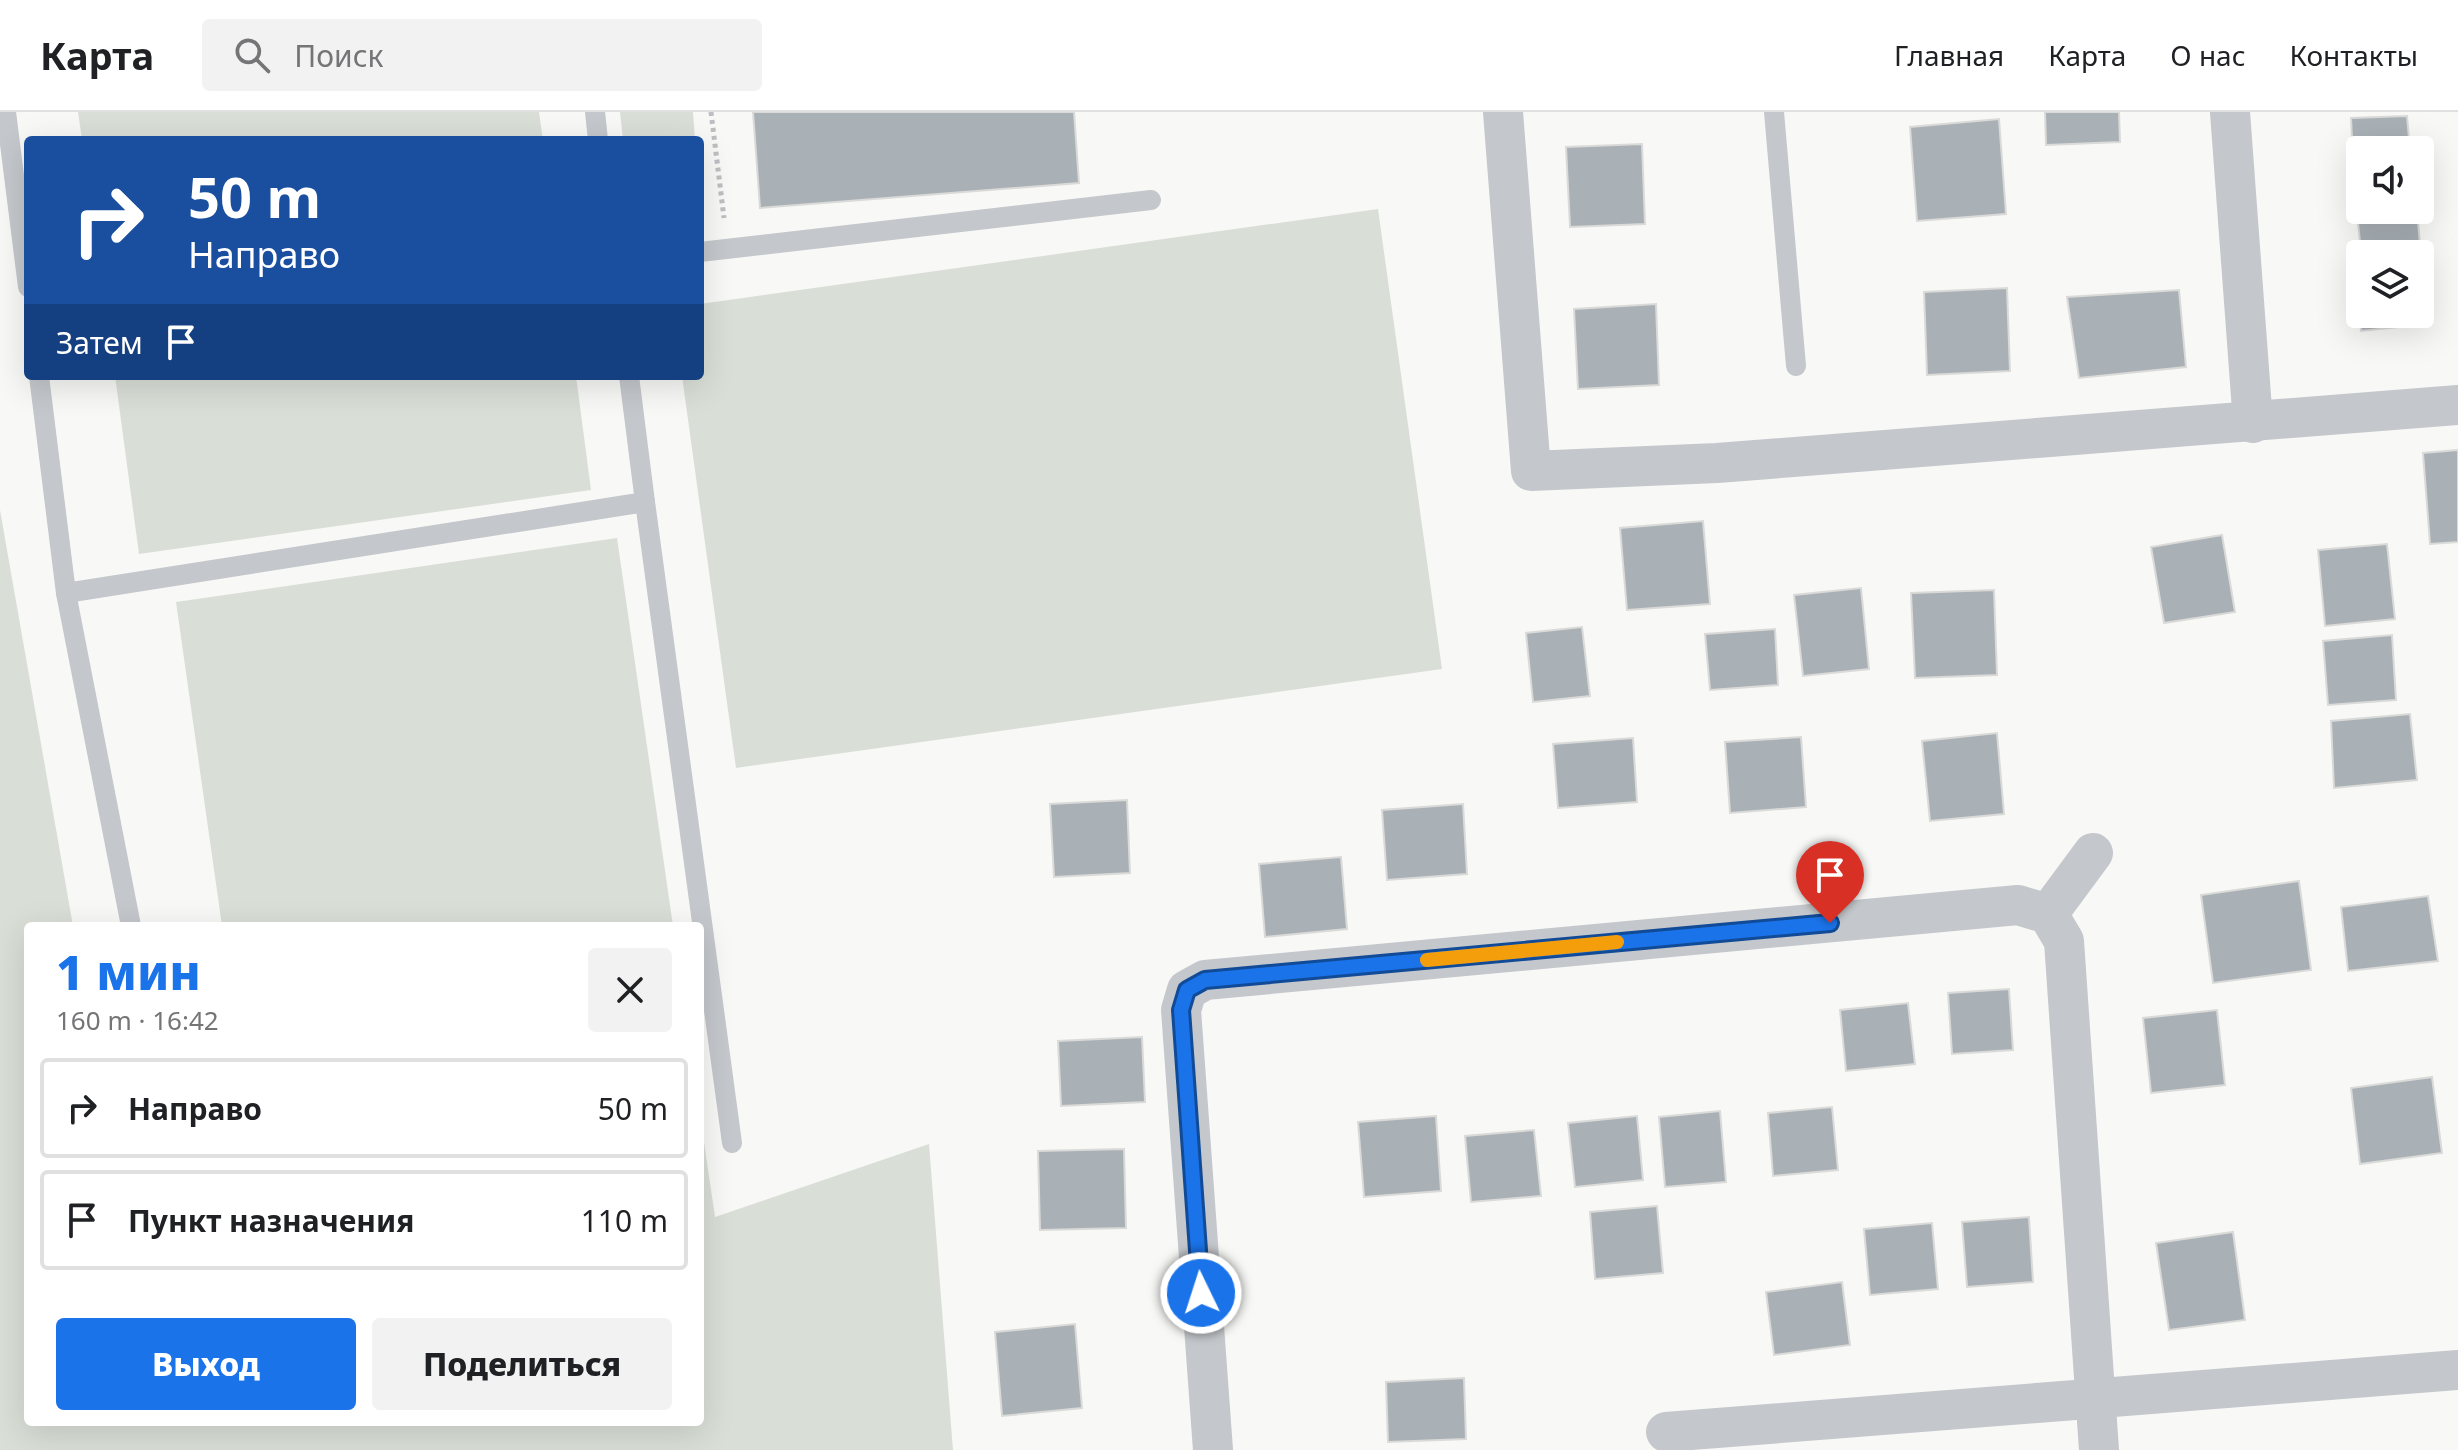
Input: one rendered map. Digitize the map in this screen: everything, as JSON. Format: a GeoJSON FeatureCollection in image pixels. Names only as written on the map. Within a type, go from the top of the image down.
{"type":"FeatureCollection","features":[{"type":"Feature","properties":{"kind":"street"},"geometry":{"type":"LineString","coordinates":[[1503,112],[1531,471],[1717,463],[2458,405]]}},
{"type":"Feature","properties":{"kind":"street"},"geometry":{"type":"LineString","coordinates":[[2230,112],[2253,423]]}},
{"type":"Feature","properties":{"kind":"street"},"geometry":{"type":"LineString","coordinates":[[2048,914],[2093,853]]}},
{"type":"Feature","properties":{"kind":"street"},"geometry":{"type":"LineString","coordinates":[[1213,1450],[1181,1010],[1187,990],[1205,980],[2018,905],[2048,914],[2064,941],[2099,1450]]}},
{"type":"Feature","properties":{"kind":"street"},"geometry":{"type":"LineString","coordinates":[[1666,1432],[2458,1370]]}},
{"type":"Feature","properties":{"kind":"lane"},"geometry":{"type":"LineString","coordinates":[[6,112],[24,255]]}},
{"type":"Feature","properties":{"kind":"lane"},"geometry":{"type":"LineString","coordinates":[[595,112],[598,136]]}},
{"type":"Feature","properties":{"kind":"lane"},"geometry":{"type":"LineString","coordinates":[[1774,112],[1796,366]]}},
{"type":"Feature","properties":{"kind":"lane"},"geometry":{"type":"LineString","coordinates":[[704,252],[1151,200]]}},
{"type":"Feature","properties":{"kind":"lane"},"geometry":{"type":"LineString","coordinates":[[39,380],[66,593],[130,922]]}},
{"type":"Feature","properties":{"kind":"lane"},"geometry":{"type":"LineString","coordinates":[[630,380],[702,922]]}},
{"type":"Feature","properties":{"kind":"lane"},"geometry":{"type":"LineString","coordinates":[[66,593],[645,502]]}},
{"type":"Feature","properties":{"kind":"lane"},"geometry":{"type":"LineString","coordinates":[[704,937],[732,1143]]}},
{"type":"Feature","properties":{"kind":"path"},"geometry":{"type":"LineString","coordinates":[[711,112],[728,249]]}},
{"type":"Feature","properties":{"kind":"shaded area"},"geometry":{"type":"Polygon","coordinates":[[[78,112],[539,112],[542,136],[81,136],[78,112]]]}},
{"type":"Feature","properties":{"kind":"shaded area"},"geometry":{"type":"Polygon","coordinates":[[[620,112],[693,112],[695,136],[623,136],[620,112]]]}},
{"type":"Feature","properties":{"kind":"shaded area"},"geometry":{"type":"Polygon","coordinates":[[[1378,209],[1442,669],[736,768],[683,380],[704,380],[704,303],[1378,209]]]}},
{"type":"Feature","properties":{"kind":"shaded area"},"geometry":{"type":"Polygon","coordinates":[[[116,380],[577,380],[591,490],[139,554],[116,380]]]}},
{"type":"Feature","properties":{"kind":"shaded area"},"geometry":{"type":"Polygon","coordinates":[[[0,510],[72,922],[24,922],[24,1426],[704,1426],[704,1142],[715,1217],[929,1144],[953,1450],[0,1450],[0,510]]]}},
{"type":"Feature","properties":{"kind":"shaded area"},"geometry":{"type":"Polygon","coordinates":[[[617,538],[672,922],[221,922],[176,602],[617,538]]]}},
{"type":"Feature","properties":{"kind":"building"},"geometry":{"type":"Polygon","coordinates":[[[753,112],[1074,112],[1079,183],[760,208],[753,112]]]}},
{"type":"Feature","properties":{"kind":"building"},"geometry":{"type":"Polygon","coordinates":[[[2045,112],[2119,112],[2120,142],[2046,145],[2045,112]]]}},
{"type":"Feature","properties":{"kind":"building"},"geometry":{"type":"Polygon","coordinates":[[[2407,116],[2409,136],[2352,136],[2351,118],[2407,116]]]}},
{"type":"Feature","properties":{"kind":"building"},"geometry":{"type":"Polygon","coordinates":[[[1999,119],[2006,214],[1917,221],[1910,127],[1999,119]]]}},
{"type":"Feature","properties":{"kind":"building"},"geometry":{"type":"Polygon","coordinates":[[[1642,144],[1645,224],[1570,227],[1566,147],[1642,144]]]}},
{"type":"Feature","properties":{"kind":"building"},"geometry":{"type":"Polygon","coordinates":[[[2358,224],[2418,224],[2420,240],[2360,240],[2358,224]]]}},
{"type":"Feature","properties":{"kind":"building"},"geometry":{"type":"Polygon","coordinates":[[[2007,288],[2010,371],[1927,375],[1924,292],[2007,288]]]}},
{"type":"Feature","properties":{"kind":"building"},"geometry":{"type":"Polygon","coordinates":[[[2179,290],[2186,367],[2079,378],[2067,297],[2179,290]]]}},
{"type":"Feature","properties":{"kind":"building"},"geometry":{"type":"Polygon","coordinates":[[[1656,304],[1659,385],[1578,389],[1574,309],[1656,304]]]}},
{"type":"Feature","properties":{"kind":"building"},"geometry":{"type":"Polygon","coordinates":[[[2361,328],[2389,328],[2361,331],[2361,328]]]}},
{"type":"Feature","properties":{"kind":"building"},"geometry":{"type":"Polygon","coordinates":[[[2458,450],[2458,542],[2430,544],[2423,453],[2458,450]]]}},
{"type":"Feature","properties":{"kind":"building"},"geometry":{"type":"Polygon","coordinates":[[[1703,521],[1710,604],[1627,610],[1620,528],[1703,521]]]}},
{"type":"Feature","properties":{"kind":"building"},"geometry":{"type":"Polygon","coordinates":[[[2222,535],[2235,612],[2164,623],[2151,547],[2222,535]]]}},
{"type":"Feature","properties":{"kind":"building"},"geometry":{"type":"Polygon","coordinates":[[[2387,544],[2395,619],[2325,626],[2318,550],[2387,544]]]}},
{"type":"Feature","properties":{"kind":"building"},"geometry":{"type":"Polygon","coordinates":[[[1861,588],[1869,669],[1803,676],[1794,595],[1861,588]]]}},
{"type":"Feature","properties":{"kind":"building"},"geometry":{"type":"Polygon","coordinates":[[[1994,590],[1997,675],[1915,678],[1911,593],[1994,590]]]}},
{"type":"Feature","properties":{"kind":"building"},"geometry":{"type":"Polygon","coordinates":[[[1582,627],[1590,696],[1533,702],[1526,633],[1582,627]]]}},
{"type":"Feature","properties":{"kind":"building"},"geometry":{"type":"Polygon","coordinates":[[[1775,629],[1778,685],[1710,690],[1705,634],[1775,629]]]}},
{"type":"Feature","properties":{"kind":"building"},"geometry":{"type":"Polygon","coordinates":[[[2392,635],[2396,700],[2328,705],[2323,641],[2392,635]]]}},
{"type":"Feature","properties":{"kind":"building"},"geometry":{"type":"Polygon","coordinates":[[[2410,714],[2417,780],[2334,788],[2331,721],[2410,714]]]}},
{"type":"Feature","properties":{"kind":"building"},"geometry":{"type":"Polygon","coordinates":[[[1997,733],[2004,814],[1930,821],[1922,741],[1997,733]]]}},
{"type":"Feature","properties":{"kind":"building"},"geometry":{"type":"Polygon","coordinates":[[[1801,737],[1806,807],[1730,813],[1725,742],[1801,737]]]}},
{"type":"Feature","properties":{"kind":"building"},"geometry":{"type":"Polygon","coordinates":[[[1633,738],[1637,802],[1558,808],[1553,744],[1633,738]]]}},
{"type":"Feature","properties":{"kind":"building"},"geometry":{"type":"Polygon","coordinates":[[[1127,800],[1130,873],[1054,877],[1050,804],[1127,800]]]}},
{"type":"Feature","properties":{"kind":"building"},"geometry":{"type":"Polygon","coordinates":[[[1463,804],[1467,874],[1387,880],[1382,810],[1463,804]]]}},
{"type":"Feature","properties":{"kind":"building"},"geometry":{"type":"Polygon","coordinates":[[[1341,857],[1347,929],[1265,937],[1259,864],[1341,857]]]}},
{"type":"Feature","properties":{"kind":"building"},"geometry":{"type":"Polygon","coordinates":[[[2299,881],[2311,970],[2213,983],[2201,895],[2299,881]]]}},
{"type":"Feature","properties":{"kind":"building"},"geometry":{"type":"Polygon","coordinates":[[[2428,896],[2438,961],[2348,971],[2341,907],[2428,896]]]}},
{"type":"Feature","properties":{"kind":"building"},"geometry":{"type":"Polygon","coordinates":[[[2009,989],[2013,1050],[1952,1054],[1948,993],[2009,989]]]}},
{"type":"Feature","properties":{"kind":"building"},"geometry":{"type":"Polygon","coordinates":[[[1908,1003],[1915,1064],[1846,1071],[1840,1010],[1908,1003]]]}},
{"type":"Feature","properties":{"kind":"building"},"geometry":{"type":"Polygon","coordinates":[[[2217,1010],[2225,1085],[2151,1093],[2143,1018],[2217,1010]]]}},
{"type":"Feature","properties":{"kind":"building"},"geometry":{"type":"Polygon","coordinates":[[[1142,1037],[1145,1102],[1061,1106],[1058,1041],[1142,1037]]]}},
{"type":"Feature","properties":{"kind":"building"},"geometry":{"type":"Polygon","coordinates":[[[2432,1077],[2442,1153],[2360,1164],[2351,1088],[2432,1077]]]}},
{"type":"Feature","properties":{"kind":"building"},"geometry":{"type":"Polygon","coordinates":[[[1832,1107],[1838,1170],[1773,1176],[1768,1113],[1832,1107]]]}},
{"type":"Feature","properties":{"kind":"building"},"geometry":{"type":"Polygon","coordinates":[[[1720,1111],[1726,1182],[1665,1187],[1659,1117],[1720,1111]]]}},
{"type":"Feature","properties":{"kind":"building"},"geometry":{"type":"Polygon","coordinates":[[[1436,1116],[1441,1191],[1364,1197],[1358,1122],[1436,1116]]]}},
{"type":"Feature","properties":{"kind":"building"},"geometry":{"type":"Polygon","coordinates":[[[1637,1116],[1643,1180],[1575,1187],[1568,1123],[1637,1116]]]}},
{"type":"Feature","properties":{"kind":"building"},"geometry":{"type":"Polygon","coordinates":[[[1534,1130],[1541,1196],[1471,1202],[1465,1136],[1534,1130]]]}},
{"type":"Feature","properties":{"kind":"building"},"geometry":{"type":"Polygon","coordinates":[[[1124,1149],[1126,1228],[1040,1230],[1038,1151],[1124,1149]]]}},
{"type":"Feature","properties":{"kind":"building"},"geometry":{"type":"Polygon","coordinates":[[[1657,1206],[1663,1273],[1595,1279],[1590,1212],[1657,1206]]]}},
{"type":"Feature","properties":{"kind":"building"},"geometry":{"type":"Polygon","coordinates":[[[2029,1217],[2033,1282],[1967,1287],[1962,1222],[2029,1217]]]}},
{"type":"Feature","properties":{"kind":"building"},"geometry":{"type":"Polygon","coordinates":[[[1932,1223],[1938,1289],[1870,1295],[1864,1229],[1932,1223]]]}},
{"type":"Feature","properties":{"kind":"building"},"geometry":{"type":"Polygon","coordinates":[[[2233,1232],[2245,1320],[2169,1330],[2156,1243],[2233,1232]]]}},
{"type":"Feature","properties":{"kind":"building"},"geometry":{"type":"Polygon","coordinates":[[[1842,1282],[1850,1345],[1774,1355],[1766,1292],[1842,1282]]]}},
{"type":"Feature","properties":{"kind":"building"},"geometry":{"type":"Polygon","coordinates":[[[1075,1324],[1082,1408],[1002,1416],[995,1332],[1075,1324]]]}},
{"type":"Feature","properties":{"kind":"building"},"geometry":{"type":"Polygon","coordinates":[[[1464,1378],[1466,1439],[1388,1442],[1386,1382],[1464,1378]]]}},
{"type":"Feature","properties":{"kind":"slow traffic"},"geometry":{"type":"LineString","coordinates":[[1427,960],[1617,942]]}},
{"type":"Feature","properties":{"kind":"route"},"geometry":{"type":"LineString","coordinates":[[1201,1293],[1181,1010],[1187,990],[1205,980],[1830,923]]}}]}
